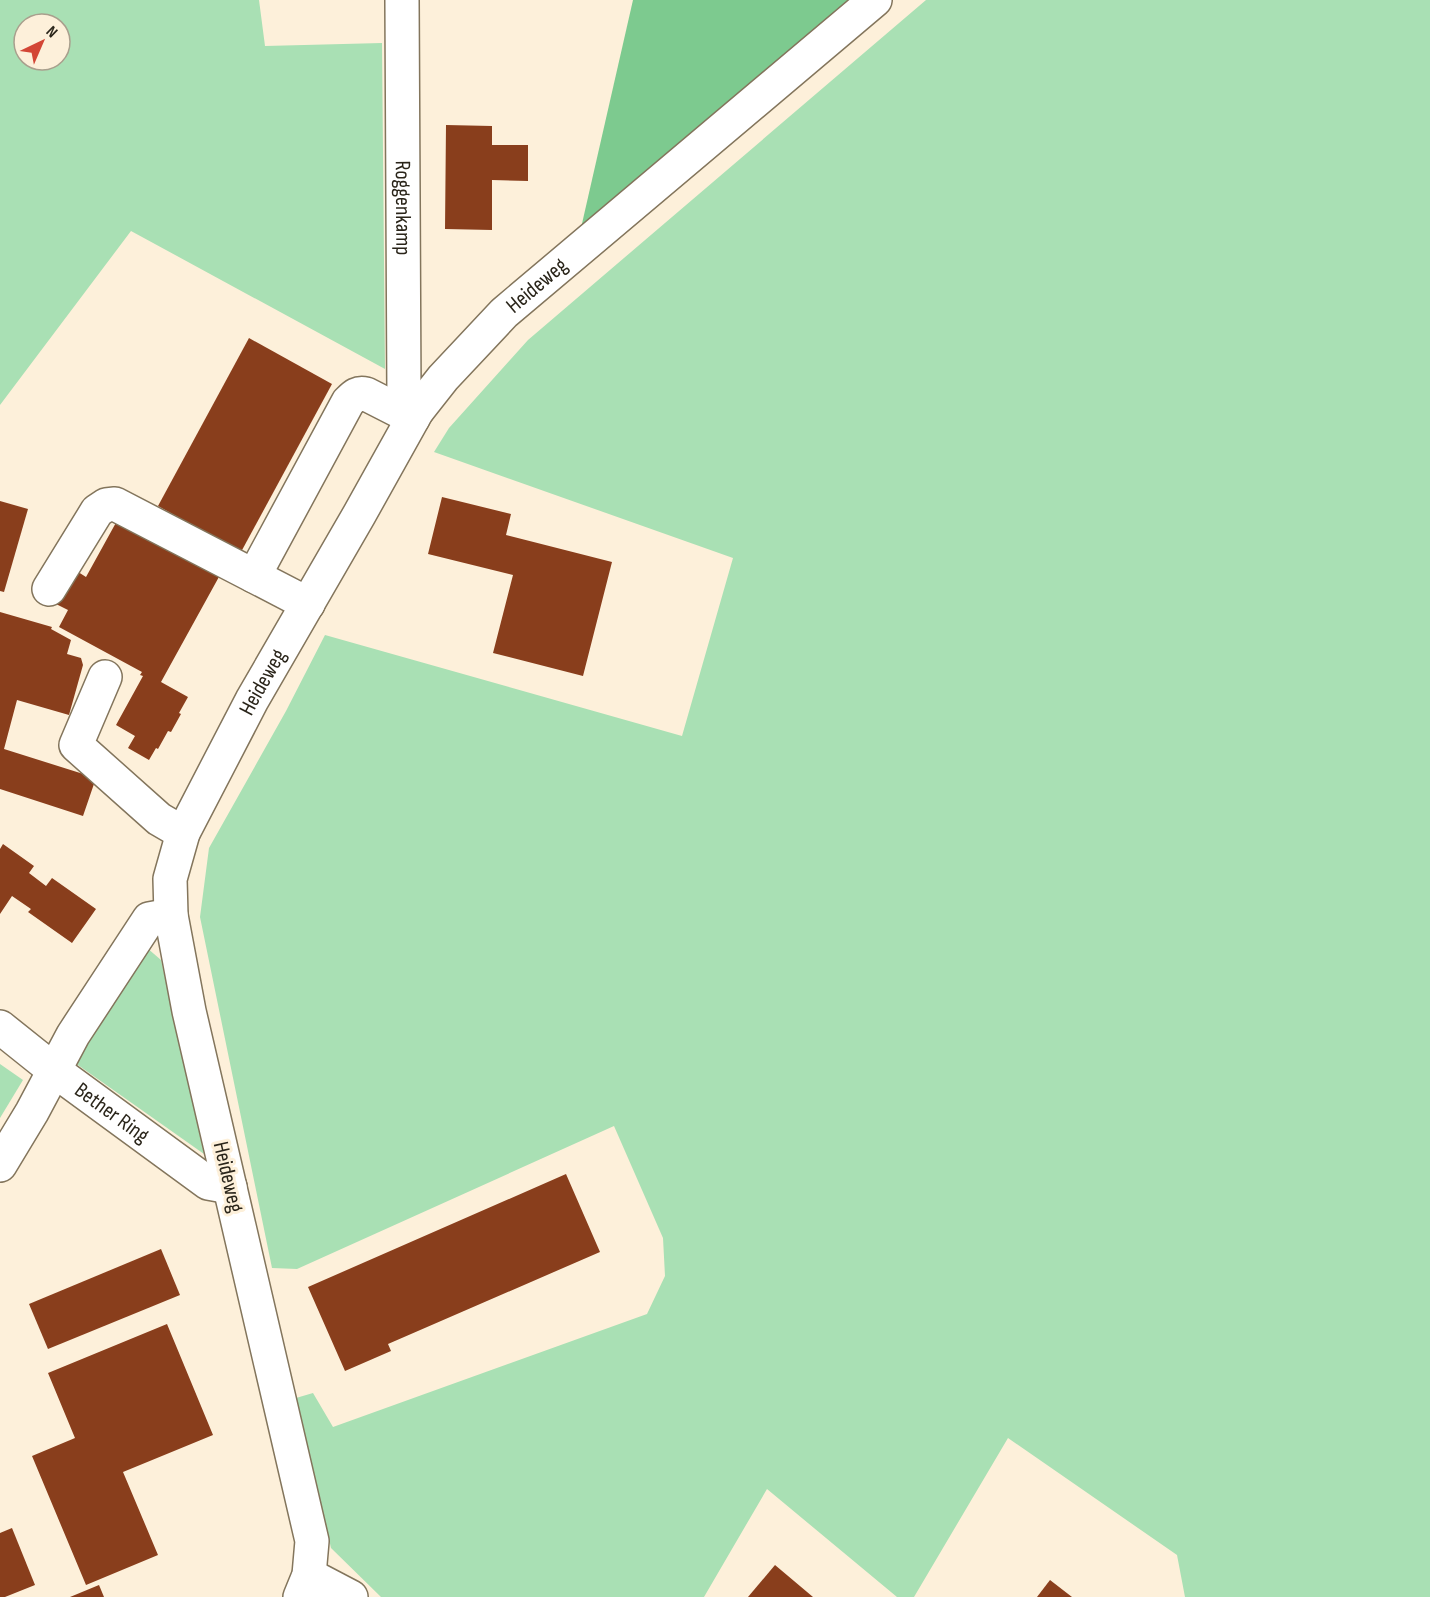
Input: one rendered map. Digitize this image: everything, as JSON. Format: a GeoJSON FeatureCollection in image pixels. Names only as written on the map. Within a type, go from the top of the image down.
{"type":"FeatureCollection","features":[{"type":"Feature","properties":{"kind":"street","name":"Roggenkamp"},"geometry":{"type":"LineString","coordinates":[[402,0],[404,398],[415,415]]}},
{"type":"Feature","properties":{"kind":"street","name":"Heideweg"},"geometry":{"type":"LineString","coordinates":[[305,1586],[312,1540],[189,1011],[171,915],[170,879],[183,833],[252,700],[415,415],[443,378],[504,313],[875,0]]}},
{"type":"Feature","properties":{"kind":"street"},"geometry":{"type":"LineString","coordinates":[[254,576],[348,402],[355,395],[366,394],[415,415]]}},
{"type":"Feature","properties":{"kind":"street"},"geometry":{"type":"LineString","coordinates":[[49,589],[97,511],[106,505],[115,504],[308,604]]}},
{"type":"Feature","properties":{"kind":"street"},"geometry":{"type":"LineString","coordinates":[[105,677],[76,745],[159,819],[183,833]]}},
{"type":"Feature","properties":{"kind":"street"},"geometry":{"type":"LineString","coordinates":[[0,1165],[32,1112],[73,1035],[148,919],[171,915]]}},
{"type":"Feature","properties":{"kind":"street","name":"Bether Ring"},"geometry":{"type":"LineString","coordinates":[[0,1028],[208,1183],[230,1187]]}},
{"type":"Feature","properties":{"kind":"street"},"geometry":{"type":"LineString","coordinates":[[305,1586],[351,1597]]}},
{"type":"Feature","properties":{"kind":"green space"},"geometry":{"type":"Polygon","coordinates":[[[0,0],[259,0],[265,46],[382,43],[385,369],[131,231],[0,405],[0,0]]]}},
{"type":"Feature","properties":{"kind":"green space"},"geometry":{"type":"Polygon","coordinates":[[[633,0],[848,0],[581,228],[633,0]]]}},
{"type":"Feature","properties":{"kind":"green space"},"geometry":{"type":"Polygon","coordinates":[[[926,0],[1430,0],[1430,1597],[1185,1597],[1177,1555],[1008,1438],[914,1597],[897,1597],[767,1489],[704,1597],[381,1597],[331,1548],[296,1398],[313,1393],[333,1427],[647,1314],[665,1276],[663,1238],[614,1126],[297,1269],[272,1268],[200,917],[209,848],[286,711],[325,635],[682,736],[733,558],[434,452],[449,428],[528,340],[926,0]]]}},
{"type":"Feature","properties":{"kind":"green space"},"geometry":{"type":"Polygon","coordinates":[[[139,941],[161,960],[204,1154],[68,1058],[139,941]]]}},
{"type":"Feature","properties":{"kind":"green space"},"geometry":{"type":"Polygon","coordinates":[[[0,1064],[23,1080],[0,1118],[0,1064]]]}},
{"type":"Feature","properties":{"kind":"building"},"geometry":{"type":"Polygon","coordinates":[[[446,125],[492,126],[492,145],[528,145],[528,181],[492,180],[492,230],[445,229],[446,125]]]}},
{"type":"Feature","properties":{"kind":"building"},"geometry":{"type":"Polygon","coordinates":[[[249,338],[332,384],[241,552],[158,506],[249,338]]]}},
{"type":"Feature","properties":{"kind":"building"},"geometry":{"type":"Polygon","coordinates":[[[442,497],[511,514],[506,535],[612,562],[583,676],[493,653],[513,575],[428,554],[442,497]]]}},
{"type":"Feature","properties":{"kind":"building"},"geometry":{"type":"Polygon","coordinates":[[[0,501],[28,509],[4,592],[0,591],[0,501]]]}},
{"type":"Feature","properties":{"kind":"building"},"geometry":{"type":"Polygon","coordinates":[[[118,519],[220,575],[161,682],[188,697],[171,732],[168,731],[149,760],[128,748],[135,736],[116,725],[143,676],[140,675],[142,672],[59,627],[68,610],[56,604],[75,570],[86,577],[118,519]]]}},
{"type":"Feature","properties":{"kind":"building"},"geometry":{"type":"Polygon","coordinates":[[[0,612],[52,627],[51,629],[71,640],[67,654],[81,658],[83,665],[69,715],[17,700],[4,749],[96,778],[83,816],[0,789],[0,612]]]}},
{"type":"Feature","properties":{"kind":"building"},"geometry":{"type":"Polygon","coordinates":[[[3,844],[34,866],[29,873],[46,886],[52,878],[96,909],[72,943],[28,912],[31,909],[12,896],[0,914],[0,849],[3,844]]]}},
{"type":"Feature","properties":{"kind":"building"},"geometry":{"type":"Polygon","coordinates":[[[566,1174],[600,1252],[388,1344],[391,1351],[345,1371],[308,1287],[566,1174]]]}},
{"type":"Feature","properties":{"kind":"building"},"geometry":{"type":"Polygon","coordinates":[[[161,1249],[180,1295],[48,1349],[29,1304],[161,1249]]]}},
{"type":"Feature","properties":{"kind":"building"},"geometry":{"type":"Polygon","coordinates":[[[167,1324],[213,1435],[123,1472],[158,1555],[86,1585],[32,1456],[75,1438],[48,1373],[167,1324]]]}},
{"type":"Feature","properties":{"kind":"building"},"geometry":{"type":"Polygon","coordinates":[[[12,1528],[35,1585],[0,1597],[0,1533],[12,1528]]]}},
{"type":"Feature","properties":{"kind":"building"},"geometry":{"type":"Polygon","coordinates":[[[775,1565],[813,1597],[748,1597],[775,1565]]]}},
{"type":"Feature","properties":{"kind":"building"},"geometry":{"type":"Polygon","coordinates":[[[1050,1580],[1072,1597],[1037,1597],[1050,1580]]]}},
{"type":"Feature","properties":{"kind":"building"},"geometry":{"type":"Polygon","coordinates":[[[99,1585],[104,1597],[70,1597],[99,1585]]]}}]}
